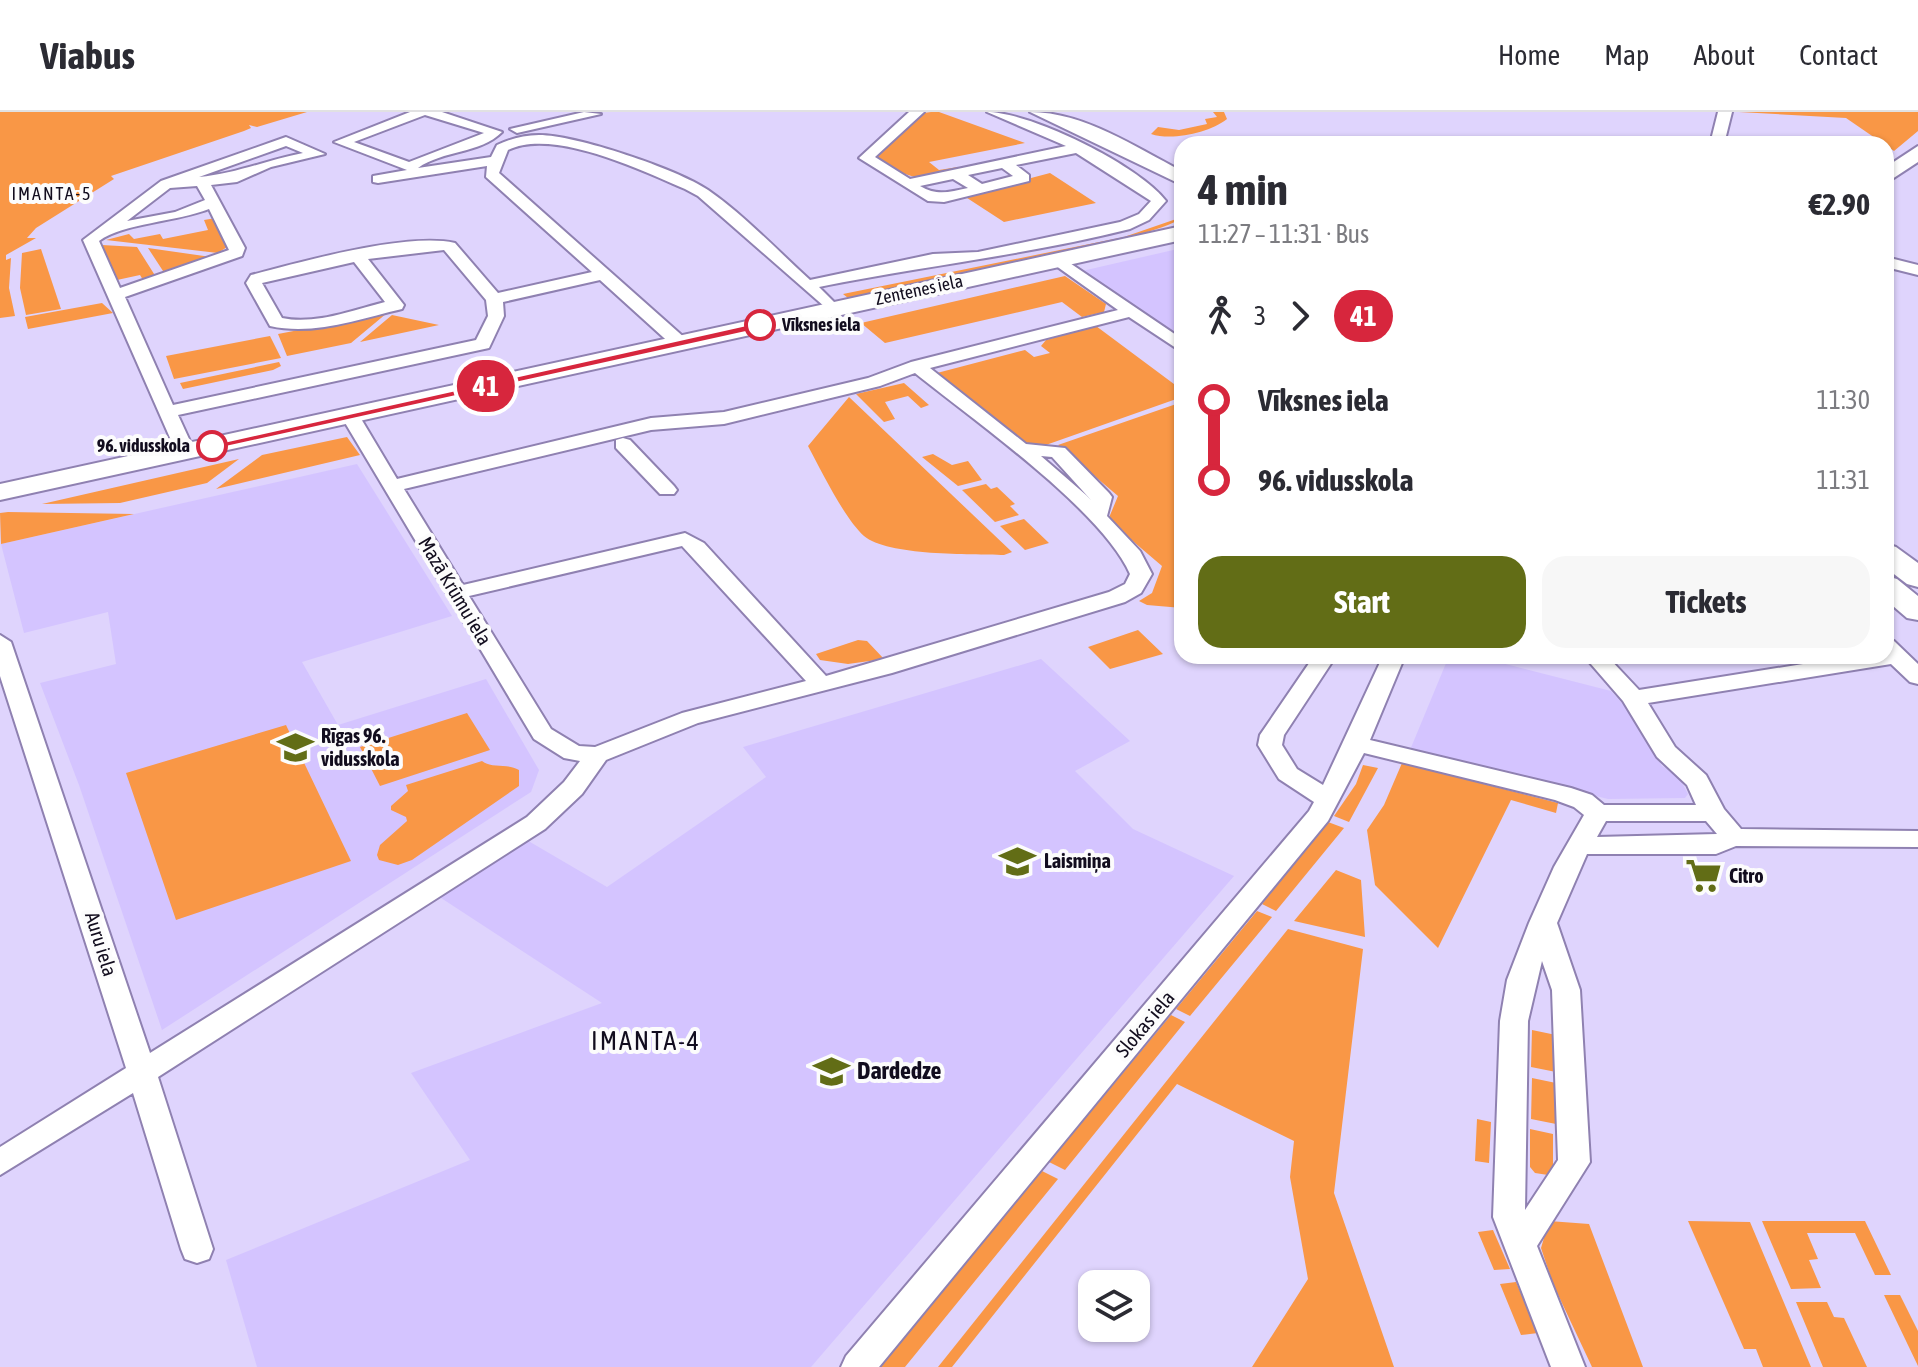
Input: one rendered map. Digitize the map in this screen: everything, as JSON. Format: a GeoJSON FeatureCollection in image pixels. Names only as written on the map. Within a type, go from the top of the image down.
{"type":"FeatureCollection","features":[{"type":"Feature","properties":{"kind":"street"},"geometry":{"type":"LineString","coordinates":[[425,112],[495,132],[461,150],[425,159],[411,167],[341,142],[425,112]]}},
{"type":"Feature","properties":{"kind":"street"},"geometry":{"type":"LineString","coordinates":[[610,112],[592,113],[511,131],[509,144],[493,161],[491,174],[680,343]]}},
{"type":"Feature","properties":{"kind":"street"},"geometry":{"type":"LineString","coordinates":[[917,112],[866,158],[928,197],[944,198],[1024,178],[1004,163]]}},
{"type":"Feature","properties":{"kind":"street"},"geometry":{"type":"LineString","coordinates":[[807,285],[933,259],[978,257],[1125,226],[1144,217],[1159,201],[1149,190],[1055,134],[994,112]]}},
{"type":"Feature","properties":{"kind":"street"},"geometry":{"type":"LineString","coordinates":[[1039,112],[1174,173]]}},
{"type":"Feature","properties":{"kind":"street"},"geometry":{"type":"LineString","coordinates":[[1073,112],[1174,172]]}},
{"type":"Feature","properties":{"kind":"street"},"geometry":{"type":"LineString","coordinates":[[1719,136],[1725,112]]}},
{"type":"Feature","properties":{"kind":"street"},"geometry":{"type":"LineString","coordinates":[[509,144],[550,140],[685,181],[833,309]]}},
{"type":"Feature","properties":{"kind":"street"},"geometry":{"type":"LineString","coordinates":[[166,184],[232,179],[267,164],[318,154],[286,141],[166,184],[91,240],[185,452]]}},
{"type":"Feature","properties":{"kind":"street"},"geometry":{"type":"LineString","coordinates":[[907,184],[1079,148]]}},
{"type":"Feature","properties":{"kind":"street"},"geometry":{"type":"LineString","coordinates":[[1894,171],[1918,152]]}},
{"type":"Feature","properties":{"kind":"street"},"geometry":{"type":"LineString","coordinates":[[378,179],[493,161]]}},
{"type":"Feature","properties":{"kind":"street"},"geometry":{"type":"LineString","coordinates":[[956,174],[980,189]]}},
{"type":"Feature","properties":{"kind":"street"},"geometry":{"type":"LineString","coordinates":[[116,295],[236,253],[203,183]]}},
{"type":"Feature","properties":{"kind":"street"},"geometry":{"type":"LineString","coordinates":[[106,229],[179,216],[213,202]]}},
{"type":"Feature","properties":{"kind":"street"},"geometry":{"type":"LineString","coordinates":[[1156,238],[1174,230]]}},
{"type":"Feature","properties":{"kind":"street","name":"Zentenes iela"},"geometry":{"type":"LineString","coordinates":[[0,492],[1174,235]]}},
{"type":"Feature","properties":{"kind":"street"},"geometry":{"type":"LineString","coordinates":[[169,411],[483,344],[496,316],[494,299],[449,246],[423,246],[274,273],[257,278],[254,283],[276,322],[281,324],[305,324],[396,305],[359,258]]}},
{"type":"Feature","properties":{"kind":"street"},"geometry":{"type":"LineString","coordinates":[[1058,260],[1174,342]]}},
{"type":"Feature","properties":{"kind":"street"},"geometry":{"type":"LineString","coordinates":[[1894,264],[1918,270]]}},
{"type":"Feature","properties":{"kind":"street"},"geometry":{"type":"LineString","coordinates":[[494,299],[602,275]]}},
{"type":"Feature","properties":{"kind":"street"},"geometry":{"type":"LineString","coordinates":[[523,454],[594,452],[874,382],[917,366],[1130,312]]}},
{"type":"Feature","properties":{"kind":"street"},"geometry":{"type":"LineString","coordinates":[[0,1163],[536,823],[573,788],[585,754],[690,718],[821,684],[1125,593],[1139,581],[1141,568],[1097,517],[1021,449],[917,366]]}},
{"type":"Feature","properties":{"kind":"street","name":"Mazā Krūmu iela"},"geometry":{"type":"LineString","coordinates":[[350,416],[542,734],[585,754]]}},
{"type":"Feature","properties":{"kind":"street"},"geometry":{"type":"LineString","coordinates":[[392,486],[651,424],[724,418]]}},
{"type":"Feature","properties":{"kind":"street"},"geometry":{"type":"LineString","coordinates":[[623,444],[667,490]]}},
{"type":"Feature","properties":{"kind":"street"},"geometry":{"type":"LineString","coordinates":[[456,593],[685,539],[697,547],[821,684]]}},
{"type":"Feature","properties":{"kind":"street"},"geometry":{"type":"LineString","coordinates":[[1894,559],[1918,578]]}},
{"type":"Feature","properties":{"kind":"street"},"geometry":{"type":"LineString","coordinates":[[1894,592],[1918,611]]}},
{"type":"Feature","properties":{"kind":"street","name":"Auru iela"},"geometry":{"type":"LineString","coordinates":[[0,642],[197,1249]]}},
{"type":"Feature","properties":{"kind":"street"},"geometry":{"type":"LineString","coordinates":[[1894,654],[1918,677]]}},
{"type":"Feature","properties":{"kind":"street"},"geometry":{"type":"LineString","coordinates":[[1320,664],[1272,735],[1270,745],[1288,774],[1329,800]]}},
{"type":"Feature","properties":{"kind":"street","name":"Slokas iela"},"geometry":{"type":"LineString","coordinates":[[858,1367],[1329,800],[1391,664]]}},
{"type":"Feature","properties":{"kind":"street"},"geometry":{"type":"LineString","coordinates":[[1602,664],[1633,698],[1666,752],[1697,781],[1713,813],[1733,837]]}},
{"type":"Feature","properties":{"kind":"street"},"geometry":{"type":"LineString","coordinates":[[1633,698],[1820,664]]}},
{"type":"Feature","properties":{"kind":"street"},"geometry":{"type":"LineString","coordinates":[[1356,744],[1562,794],[1583,801],[1598,813],[1713,813]]}},
{"type":"Feature","properties":{"kind":"street"},"geometry":{"type":"LineString","coordinates":[[1568,1367],[1509,1217],[1514,1021],[1521,980],[1543,923],[1567,867],[1598,813]]}},
{"type":"Feature","properties":{"kind":"street"},"geometry":{"type":"LineString","coordinates":[[1581,846],[1716,845],[1733,837],[1760,840],[1918,839]]}},
{"type":"Feature","properties":{"kind":"street"},"geometry":{"type":"LineString","coordinates":[[1520,1245],[1574,1162],[1566,990],[1543,923]]}},
{"type":"Feature","properties":{"kind":"shaded area"},"geometry":{"type":"Polygon","coordinates":[[[0,112],[307,112],[257,127],[249,125],[251,128],[244,131],[111,176],[114,179],[36,228],[27,238],[36,238],[6,255],[6,260],[11,258],[9,288],[15,316],[0,318],[0,112]]]}},
{"type":"Feature","properties":{"kind":"shaded area"},"geometry":{"type":"Polygon","coordinates":[[[939,112],[1025,143],[929,162],[939,170],[962,169],[925,177],[900,172],[877,157],[924,113],[939,112]]]}},
{"type":"Feature","properties":{"kind":"shaded area"},"geometry":{"type":"Polygon","coordinates":[[[1213,112],[1224,112],[1227,119],[1190,134],[1169,137],[1151,134],[1158,127],[1179,130],[1207,124],[1205,119],[1217,117],[1213,112]]]}},
{"type":"Feature","properties":{"kind":"shaded area"},"geometry":{"type":"Polygon","coordinates":[[[1739,112],[1918,112],[1918,131],[1894,151],[1894,136],[1872,136],[1846,118],[1739,112]]]}},
{"type":"Feature","properties":{"kind":"shaded area"},"geometry":{"type":"Polygon","coordinates":[[[1050,173],[1096,203],[1004,222],[964,196],[1050,173]]]}},
{"type":"Feature","properties":{"kind":"shaded area"},"geometry":{"type":"Polygon","coordinates":[[[216,218],[227,247],[218,253],[106,240],[129,234],[134,239],[160,234],[163,239],[208,230],[204,220],[216,218]]]}},
{"type":"Feature","properties":{"kind":"shaded area"},"geometry":{"type":"Polygon","coordinates":[[[1174,220],[1165,226],[1081,249],[848,298],[843,294],[1124,237],[1174,220]]]}},
{"type":"Feature","properties":{"kind":"shaded area"},"geometry":{"type":"Polygon","coordinates":[[[102,245],[137,247],[156,277],[143,280],[140,275],[117,280],[102,245]]]}},
{"type":"Feature","properties":{"kind":"shaded area"},"geometry":{"type":"Polygon","coordinates":[[[148,248],[211,257],[165,274],[148,248]]]}},
{"type":"Feature","properties":{"kind":"shaded area"},"geometry":{"type":"Polygon","coordinates":[[[41,249],[61,309],[26,315],[20,288],[22,253],[41,249]]]}},
{"type":"Feature","properties":{"kind":"shaded area"},"geometry":{"type":"Polygon","coordinates":[[[1174,250],[1174,335],[1082,271],[1174,250]]]}},
{"type":"Feature","properties":{"kind":"shaded area"},"geometry":{"type":"Polygon","coordinates":[[[1065,276],[1106,304],[1104,312],[1082,317],[1062,302],[885,343],[861,323],[1065,276]]]}},
{"type":"Feature","properties":{"kind":"shaded area"},"geometry":{"type":"Polygon","coordinates":[[[102,303],[113,313],[28,329],[25,317],[102,303]]]}},
{"type":"Feature","properties":{"kind":"shaded area"},"geometry":{"type":"Polygon","coordinates":[[[387,313],[351,343],[287,356],[278,334],[387,313]]]}},
{"type":"Feature","properties":{"kind":"shaded area"},"geometry":{"type":"Polygon","coordinates":[[[392,315],[439,325],[360,342],[392,315]]]}},
{"type":"Feature","properties":{"kind":"shaded area"},"geometry":{"type":"Polygon","coordinates":[[[1096,326],[1174,384],[1174,400],[1043,446],[1027,444],[937,373],[1025,350],[1034,357],[1050,353],[1041,346],[1046,340],[1096,326]]]}},
{"type":"Feature","properties":{"kind":"shaded area"},"geometry":{"type":"Polygon","coordinates":[[[270,336],[281,358],[174,379],[166,356],[270,336]]]}},
{"type":"Feature","properties":{"kind":"shaded area"},"geometry":{"type":"Polygon","coordinates":[[[279,362],[281,366],[273,370],[183,389],[180,383],[279,362]]]}},
{"type":"Feature","properties":{"kind":"shaded area"},"geometry":{"type":"Polygon","coordinates":[[[904,383],[929,405],[921,408],[908,396],[885,402],[895,419],[884,422],[856,394],[904,383]]]}},
{"type":"Feature","properties":{"kind":"shaded area"},"geometry":{"type":"Polygon","coordinates":[[[849,397],[1012,552],[1004,555],[910,551],[875,543],[864,536],[841,506],[808,446],[849,397]]]}},
{"type":"Feature","properties":{"kind":"shaded area"},"geometry":{"type":"Polygon","coordinates":[[[1174,405],[1174,607],[1147,605],[1139,601],[1152,593],[1162,566],[1108,520],[1118,496],[1058,445],[1174,405]]]}},
{"type":"Feature","properties":{"kind":"shaded area"},"geometry":{"type":"Polygon","coordinates":[[[347,437],[360,455],[216,489],[262,455],[347,437]]]}},
{"type":"Feature","properties":{"kind":"shaded area"},"geometry":{"type":"Polygon","coordinates":[[[933,454],[952,465],[968,461],[982,480],[958,486],[922,457],[933,454]]]}},
{"type":"Feature","properties":{"kind":"shaded area"},"geometry":{"type":"Polygon","coordinates":[[[239,459],[207,483],[120,503],[42,504],[239,459]]]}},
{"type":"Feature","properties":{"kind":"shaded area","name":"Rīgas 96. vidusskola"},"geometry":{"type":"Polygon","coordinates":[[[357,464],[452,616],[302,662],[338,725],[486,679],[539,770],[531,792],[162,1030],[79,785],[40,683],[116,664],[108,612],[24,633],[1,544],[357,464]]]}},
{"type":"Feature","properties":{"kind":"shaded area"},"geometry":{"type":"Polygon","coordinates":[[[986,484],[991,489],[997,487],[1015,504],[1010,506],[1019,515],[995,522],[962,490],[986,484]]]}},
{"type":"Feature","properties":{"kind":"shaded area"},"geometry":{"type":"Polygon","coordinates":[[[0,513],[134,514],[1,544],[0,513]]]}},
{"type":"Feature","properties":{"kind":"shaded area"},"geometry":{"type":"Polygon","coordinates":[[[1024,519],[1049,543],[1025,550],[1000,526],[1024,519]]]}},
{"type":"Feature","properties":{"kind":"shaded area"},"geometry":{"type":"Polygon","coordinates":[[[1138,630],[1163,654],[1110,669],[1088,647],[1138,630]]]}},
{"type":"Feature","properties":{"kind":"shaded area"},"geometry":{"type":"Polygon","coordinates":[[[858,640],[867,641],[884,659],[848,664],[820,660],[816,654],[858,640]]]}},
{"type":"Feature","properties":{"kind":"shaded area"},"geometry":{"type":"Polygon","coordinates":[[[1041,659],[1130,741],[1075,771],[1133,829],[1234,876],[811,1367],[257,1367],[226,1260],[470,1160],[411,1073],[602,1003],[438,896],[525,839],[607,887],[766,777],[743,747],[1041,659]]]}},
{"type":"Feature","properties":{"kind":"shaded area"},"geometry":{"type":"Polygon","coordinates":[[[1446,664],[1505,664],[1611,691],[1632,714],[1662,766],[1678,775],[1688,794],[1685,798],[1608,799],[1410,750],[1446,664]]]}},
{"type":"Feature","properties":{"kind":"shaded area"},"geometry":{"type":"Polygon","coordinates":[[[467,713],[490,750],[380,786],[360,747],[467,713]]]}},
{"type":"Feature","properties":{"kind":"shaded area"},"geometry":{"type":"Polygon","coordinates":[[[286,725],[351,861],[176,920],[126,773],[286,725]]]}},
{"type":"Feature","properties":{"kind":"shaded area"},"geometry":{"type":"Polygon","coordinates":[[[482,761],[519,770],[519,786],[412,860],[398,865],[379,860],[380,845],[407,821],[406,817],[391,810],[391,806],[408,791],[406,785],[482,761]]]}},
{"type":"Feature","properties":{"kind":"shaded area"},"geometry":{"type":"Polygon","coordinates":[[[1402,763],[1558,803],[1556,813],[1511,800],[1438,948],[1375,885],[1367,830],[1384,805],[1402,763]]]}},
{"type":"Feature","properties":{"kind":"shaded area"},"geometry":{"type":"Polygon","coordinates":[[[1363,765],[1378,768],[1349,822],[1334,816],[1356,784],[1363,765]]]}},
{"type":"Feature","properties":{"kind":"shaded area"},"geometry":{"type":"Polygon","coordinates":[[[1328,822],[1344,828],[1276,911],[1262,904],[1328,822]]]}},
{"type":"Feature","properties":{"kind":"shaded area"},"geometry":{"type":"Polygon","coordinates":[[[1336,870],[1361,880],[1365,937],[1294,921],[1336,870]]]}},
{"type":"Feature","properties":{"kind":"shaded area"},"geometry":{"type":"Polygon","coordinates":[[[1257,911],[1272,917],[1190,1016],[1176,1009],[1257,911]]]}},
{"type":"Feature","properties":{"kind":"shaded area"},"geometry":{"type":"Polygon","coordinates":[[[1288,929],[1363,949],[1334,1193],[1394,1367],[1252,1367],[1308,1279],[1290,1177],[1294,1141],[1177,1084],[952,1367],[938,1367],[1288,929]]]}},
{"type":"Feature","properties":{"kind":"shaded area"},"geometry":{"type":"Polygon","coordinates":[[[1171,1015],[1185,1022],[1065,1170],[1049,1162],[1171,1015]]]}},
{"type":"Feature","properties":{"kind":"shaded area"},"geometry":{"type":"Polygon","coordinates":[[[1532,1030],[1556,1035],[1556,1072],[1531,1067],[1532,1030]]]}},
{"type":"Feature","properties":{"kind":"shaded area"},"geometry":{"type":"Polygon","coordinates":[[[1532,1078],[1556,1083],[1556,1124],[1531,1119],[1532,1078]]]}},
{"type":"Feature","properties":{"kind":"shaded area"},"geometry":{"type":"Polygon","coordinates":[[[1477,1119],[1491,1122],[1489,1163],[1475,1161],[1477,1119]]]}},
{"type":"Feature","properties":{"kind":"shaded area"},"geometry":{"type":"Polygon","coordinates":[[[1530,1129],[1553,1134],[1553,1170],[1548,1175],[1535,1173],[1530,1167],[1530,1129]]]}},
{"type":"Feature","properties":{"kind":"shaded area"},"geometry":{"type":"Polygon","coordinates":[[[1042,1171],[1058,1179],[905,1367],[879,1367],[1042,1171]]]}},
{"type":"Feature","properties":{"kind":"shaded area"},"geometry":{"type":"Polygon","coordinates":[[[1549,1221],[1589,1224],[1643,1367],[1592,1367],[1553,1284],[1541,1248],[1549,1221]]]}},
{"type":"Feature","properties":{"kind":"shaded area"},"geometry":{"type":"Polygon","coordinates":[[[1688,1221],[1750,1222],[1811,1367],[1763,1367],[1756,1349],[1744,1349],[1688,1221]]]}},
{"type":"Feature","properties":{"kind":"shaded area"},"geometry":{"type":"Polygon","coordinates":[[[1762,1221],[1865,1221],[1891,1275],[1875,1275],[1855,1233],[1807,1233],[1818,1259],[1809,1260],[1821,1288],[1791,1289],[1762,1221]]]}},
{"type":"Feature","properties":{"kind":"shaded area"},"geometry":{"type":"Polygon","coordinates":[[[1493,1230],[1510,1269],[1494,1270],[1478,1232],[1493,1230]]]}},
{"type":"Feature","properties":{"kind":"shaded area"},"geometry":{"type":"Polygon","coordinates":[[[1516,1282],[1538,1333],[1521,1335],[1500,1284],[1516,1282]]]}},
{"type":"Feature","properties":{"kind":"shaded area"},"geometry":{"type":"Polygon","coordinates":[[[1884,1295],[1900,1295],[1918,1331],[1918,1366],[1884,1295]]]}},
{"type":"Feature","properties":{"kind":"shaded area"},"geometry":{"type":"Polygon","coordinates":[[[1796,1302],[1827,1302],[1834,1317],[1844,1318],[1867,1367],[1823,1367],[1796,1302]]]}},
{"type":"Feature","properties":{"kind":"bus line","name":"41"},"geometry":{"type":"LineString","coordinates":[[212,446],[760,325]]}},
{"type":"Feature","properties":{"kind":"place","name":"Vīksnes iela"},"geometry":{"type":"Point","coordinates":[760,325]}},
{"type":"Feature","properties":{"kind":"place","name":"96. vidusskola"},"geometry":{"type":"Point","coordinates":[212,446]}},
{"type":"Feature","properties":{"kind":"place","name":"Rīgas 96. vidusskola"},"geometry":{"type":"Point","coordinates":[295,747]}},
{"type":"Feature","properties":{"kind":"place","name":"Laismiņa"},"geometry":{"type":"Point","coordinates":[1018,861]}},
{"type":"Feature","properties":{"kind":"place","name":"Citro"},"geometry":{"type":"Point","coordinates":[1703,876]}},
{"type":"Feature","properties":{"kind":"place","name":"Dardedze"},"geometry":{"type":"Point","coordinates":[831,1071]}},
{"type":"Feature","properties":{"kind":"district","name":"IMANTA-5"},"geometry":{"type":"Point","coordinates":[52,194]}},
{"type":"Feature","properties":{"kind":"district","name":"IMANTA-4"},"geometry":{"type":"Point","coordinates":[646,1041]}}]}
